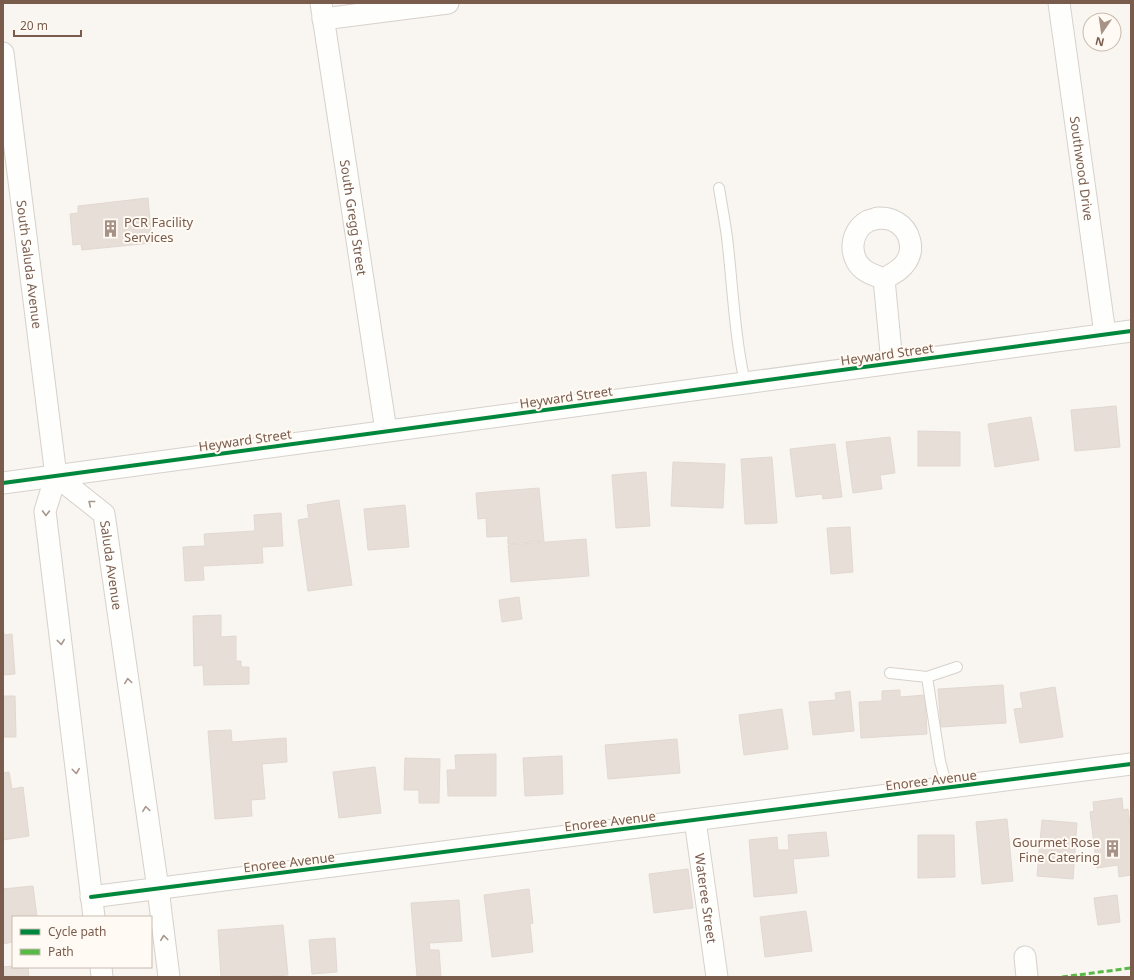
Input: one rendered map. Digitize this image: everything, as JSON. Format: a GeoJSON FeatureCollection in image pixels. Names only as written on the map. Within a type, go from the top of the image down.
{"type":"FeatureCollection","features":[{"type":"Feature","properties":{"kind":"street"},"geometry":{"type":"LineString","coordinates":[[322,11],[448,3]]}},
{"type":"Feature","properties":{"kind":"street","name":"Southwood Drive"},"geometry":{"type":"LineString","coordinates":[[1059,3],[1106,334]]}},
{"type":"Feature","properties":{"kind":"street","name":"South Gregg Street"},"geometry":{"type":"LineString","coordinates":[[322,11],[386,432]]}},
{"type":"Feature","properties":{"kind":"street","name":"South Saluda Avenue"},"geometry":{"type":"LineString","coordinates":[[3,53],[56,476]]}},
{"type":"Feature","properties":{"kind":"street"},"geometry":{"type":"LineString","coordinates":[[884,279],[892,363]]}},
{"type":"Feature","properties":{"kind":"street","name":"Heyward Street"},"geometry":{"type":"LineString","coordinates":[[3,483],[1131,331]]}},
{"type":"Feature","properties":{"kind":"street"},"geometry":{"type":"LineString","coordinates":[[56,476],[45,511],[93,907]]}},
{"type":"Feature","properties":{"kind":"street","name":"Saluda Avenue"},"geometry":{"type":"LineString","coordinates":[[56,476],[104,514],[158,889],[169,977]]}},
{"type":"Feature","properties":{"kind":"street","name":"Enoree Avenue"},"geometry":{"type":"LineString","coordinates":[[93,907],[158,889],[1131,764]]}},
{"type":"Feature","properties":{"kind":"street","name":"Wateree Street"},"geometry":{"type":"LineString","coordinates":[[695,820],[717,977]]}},
{"type":"Feature","properties":{"kind":"lane"},"geometry":{"type":"LineString","coordinates":[[719,188],[728,244],[740,362],[745,383]]}},
{"type":"Feature","properties":{"kind":"lane"},"geometry":{"type":"LineString","coordinates":[[890,673],[927,677],[957,666]]}},
{"type":"Feature","properties":{"kind":"lane"},"geometry":{"type":"LineString","coordinates":[[927,677],[940,761],[947,788]]}},
{"type":"Feature","properties":{"kind":"building","name":"PCR Facility Services"},"geometry":{"type":"Polygon","coordinates":[[[148,198],[152,243],[82,250],[81,244],[73,245],[70,214],[78,213],[78,206],[148,198]]]}},
{"type":"Feature","properties":{"kind":"building"},"geometry":{"type":"Polygon","coordinates":[[[1116,406],[1120,447],[1075,451],[1071,410],[1116,406]]]}},
{"type":"Feature","properties":{"kind":"building"},"geometry":{"type":"Polygon","coordinates":[[[1031,417],[1039,460],[995,467],[988,424],[1031,417]]]}},
{"type":"Feature","properties":{"kind":"building"},"geometry":{"type":"Polygon","coordinates":[[[918,431],[960,432],[960,466],[918,466],[918,431]]]}},
{"type":"Feature","properties":{"kind":"building"},"geometry":{"type":"Polygon","coordinates":[[[890,437],[895,473],[880,475],[882,489],[853,493],[846,442],[890,437]]]}},
{"type":"Feature","properties":{"kind":"building"},"geometry":{"type":"Polygon","coordinates":[[[835,444],[842,497],[823,499],[822,494],[796,497],[790,449],[835,444]]]}},
{"type":"Feature","properties":{"kind":"building"},"geometry":{"type":"Polygon","coordinates":[[[772,457],[777,523],[745,524],[741,459],[772,457]]]}},
{"type":"Feature","properties":{"kind":"building"},"geometry":{"type":"Polygon","coordinates":[[[673,462],[725,464],[723,508],[671,506],[673,462]]]}},
{"type":"Feature","properties":{"kind":"building"},"geometry":{"type":"Polygon","coordinates":[[[646,472],[650,526],[616,528],[612,475],[646,472]]]}},
{"type":"Feature","properties":{"kind":"building"},"geometry":{"type":"Polygon","coordinates":[[[539,488],[544,541],[508,544],[508,536],[487,537],[486,518],[478,519],[476,493],[539,488]]]}},
{"type":"Feature","properties":{"kind":"building"},"geometry":{"type":"Polygon","coordinates":[[[339,500],[352,585],[308,591],[298,520],[309,518],[307,505],[339,500]]]}},
{"type":"Feature","properties":{"kind":"building"},"geometry":{"type":"Polygon","coordinates":[[[405,505],[409,547],[368,550],[364,509],[405,505]]]}},
{"type":"Feature","properties":{"kind":"building"},"geometry":{"type":"Polygon","coordinates":[[[281,513],[283,546],[262,547],[263,563],[203,566],[204,580],[185,581],[183,547],[205,546],[204,534],[255,531],[254,515],[281,513]]]}},
{"type":"Feature","properties":{"kind":"building"},"geometry":{"type":"Polygon","coordinates":[[[850,527],[853,572],[831,574],[827,528],[850,527]]]}},
{"type":"Feature","properties":{"kind":"building"},"geometry":{"type":"Polygon","coordinates":[[[586,539],[589,576],[511,582],[508,545],[586,539]]]}},
{"type":"Feature","properties":{"kind":"building"},"geometry":{"type":"Polygon","coordinates":[[[519,597],[522,619],[502,622],[499,600],[519,597]]]}},
{"type":"Feature","properties":{"kind":"building"},"geometry":{"type":"Polygon","coordinates":[[[221,615],[221,637],[236,636],[236,661],[241,661],[241,667],[249,667],[249,684],[204,685],[203,665],[194,666],[193,616],[221,615]]]}},
{"type":"Feature","properties":{"kind":"building"},"geometry":{"type":"Polygon","coordinates":[[[3,624],[4,635],[12,634],[15,674],[3,675],[3,624]]]}},
{"type":"Feature","properties":{"kind":"building"},"geometry":{"type":"Polygon","coordinates":[[[1003,685],[1006,723],[941,727],[938,689],[1003,685]]]}},
{"type":"Feature","properties":{"kind":"building"},"geometry":{"type":"Polygon","coordinates":[[[1055,687],[1063,737],[1020,743],[1014,709],[1023,708],[1020,693],[1055,687]]]}},
{"type":"Feature","properties":{"kind":"building"},"geometry":{"type":"Polygon","coordinates":[[[900,690],[900,697],[925,695],[927,734],[861,738],[859,702],[882,701],[882,691],[900,690]]]}},
{"type":"Feature","properties":{"kind":"building"},"geometry":{"type":"Polygon","coordinates":[[[850,691],[854,731],[813,735],[809,702],[836,700],[835,693],[850,691]]]}},
{"type":"Feature","properties":{"kind":"building"},"geometry":{"type":"Polygon","coordinates":[[[3,696],[15,696],[16,737],[3,737],[3,696]]]}},
{"type":"Feature","properties":{"kind":"building"},"geometry":{"type":"Polygon","coordinates":[[[782,709],[788,749],[744,755],[739,715],[782,709]]]}},
{"type":"Feature","properties":{"kind":"building"},"geometry":{"type":"Polygon","coordinates":[[[231,730],[232,742],[286,738],[287,762],[262,764],[265,799],[251,800],[252,816],[215,819],[208,731],[231,730]]]}},
{"type":"Feature","properties":{"kind":"building"},"geometry":{"type":"Polygon","coordinates":[[[677,739],[680,773],[608,779],[605,745],[677,739]]]}},
{"type":"Feature","properties":{"kind":"building"},"geometry":{"type":"Polygon","coordinates":[[[496,754],[496,796],[448,796],[447,770],[456,770],[455,755],[496,754]]]}},
{"type":"Feature","properties":{"kind":"building"},"geometry":{"type":"Polygon","coordinates":[[[562,756],[563,794],[525,796],[523,758],[562,756]]]}},
{"type":"Feature","properties":{"kind":"building"},"geometry":{"type":"Polygon","coordinates":[[[405,758],[440,759],[439,803],[419,803],[419,790],[404,790],[405,758]]]}},
{"type":"Feature","properties":{"kind":"building"},"geometry":{"type":"Polygon","coordinates":[[[375,767],[381,813],[339,818],[333,772],[375,767]]]}},
{"type":"Feature","properties":{"kind":"building"},"geometry":{"type":"Polygon","coordinates":[[[9,772],[12,789],[23,787],[29,836],[3,840],[3,773],[9,772]]]}},
{"type":"Feature","properties":{"kind":"building","name":"Gourmet Rose Fine Catering"},"geometry":{"type":"Polygon","coordinates":[[[1122,798],[1123,810],[1128,809],[1131,832],[1131,875],[1119,877],[1118,865],[1097,868],[1090,812],[1094,811],[1093,802],[1122,798]]]}},
{"type":"Feature","properties":{"kind":"building"},"geometry":{"type":"Polygon","coordinates":[[[1007,819],[1013,881],[982,884],[976,822],[1007,819]]]}},
{"type":"Feature","properties":{"kind":"building"},"geometry":{"type":"Polygon","coordinates":[[[1042,820],[1077,823],[1073,879],[1037,876],[1042,820]]]}},
{"type":"Feature","properties":{"kind":"building"},"geometry":{"type":"Polygon","coordinates":[[[826,832],[829,856],[793,859],[797,893],[754,897],[749,840],[777,837],[778,850],[789,850],[788,835],[826,832]]]}},
{"type":"Feature","properties":{"kind":"building"},"geometry":{"type":"Polygon","coordinates":[[[918,835],[954,835],[955,877],[918,878],[918,835]]]}},
{"type":"Feature","properties":{"kind":"building"},"geometry":{"type":"Polygon","coordinates":[[[688,869],[693,908],[654,913],[649,874],[688,869]]]}},
{"type":"Feature","properties":{"kind":"building"},"geometry":{"type":"Polygon","coordinates":[[[33,886],[37,916],[12,916],[12,942],[3,944],[3,889],[33,886]]]}},
{"type":"Feature","properties":{"kind":"building"},"geometry":{"type":"Polygon","coordinates":[[[529,889],[533,923],[530,924],[533,952],[492,957],[484,895],[529,889]]]}},
{"type":"Feature","properties":{"kind":"building"},"geometry":{"type":"Polygon","coordinates":[[[1117,895],[1120,922],[1098,925],[1094,898],[1117,895]]]}},
{"type":"Feature","properties":{"kind":"building"},"geometry":{"type":"Polygon","coordinates":[[[459,900],[462,941],[429,943],[430,950],[439,950],[441,977],[417,977],[411,903],[459,900]]]}},
{"type":"Feature","properties":{"kind":"building"},"geometry":{"type":"Polygon","coordinates":[[[806,911],[812,951],[765,957],[760,917],[806,911]]]}},
{"type":"Feature","properties":{"kind":"building"},"geometry":{"type":"Polygon","coordinates":[[[283,925],[288,975],[221,977],[218,930],[283,925]]]}},
{"type":"Feature","properties":{"kind":"building"},"geometry":{"type":"Polygon","coordinates":[[[335,938],[337,972],[312,974],[309,940],[335,938]]]}},
{"type":"Feature","properties":{"kind":"building"},"geometry":{"type":"Polygon","coordinates":[[[12,966],[12,968],[28,968],[29,977],[3,977],[3,967],[12,966]]]}},
{"type":"Feature","properties":{"kind":"marked path"},"geometry":{"type":"LineString","coordinates":[[1062,977],[1131,968]]}},
{"type":"Feature","properties":{"kind":"cycle path"},"geometry":{"type":"LineString","coordinates":[[3,483],[1131,331]]}},
{"type":"Feature","properties":{"kind":"cycle path"},"geometry":{"type":"LineString","coordinates":[[91,897],[1131,764]]}},
{"type":"Feature","properties":{"kind":"place","name":"PCR Facility Services"},"geometry":{"type":"Point","coordinates":[111,229]}},
{"type":"Feature","properties":{"kind":"place","name":"Gourmet Rose Fine Catering"},"geometry":{"type":"Point","coordinates":[1113,849]}}]}
